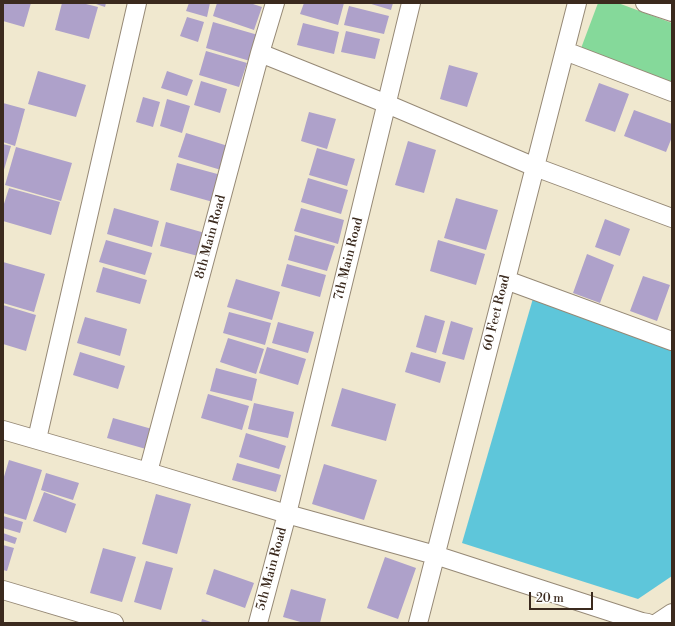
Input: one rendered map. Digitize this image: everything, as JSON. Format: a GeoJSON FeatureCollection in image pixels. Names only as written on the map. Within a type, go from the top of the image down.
{"type":"FeatureCollection","features":[{"type":"Feature","properties":{"kind":"street"},"geometry":{"type":"LineString","coordinates":[[37,439],[137,3]]}},
{"type":"Feature","properties":{"kind":"street","name":"8th Main Road"},"geometry":{"type":"LineString","coordinates":[[148,472],[260,53],[275,3]]}},
{"type":"Feature","properties":{"kind":"street","name":"7th Main Road"},"geometry":{"type":"LineString","coordinates":[[286,514],[411,3]]}},
{"type":"Feature","properties":{"kind":"street","name":"60 Feet Road"},"geometry":{"type":"LineString","coordinates":[[418,623],[577,3]]}},
{"type":"Feature","properties":{"kind":"street"},"geometry":{"type":"LineString","coordinates":[[645,3],[672,12]]}},
{"type":"Feature","properties":{"kind":"street"},"geometry":{"type":"LineString","coordinates":[[565,51],[672,92]]}},
{"type":"Feature","properties":{"kind":"street"},"geometry":{"type":"LineString","coordinates":[[260,53],[535,167],[672,218]]}},
{"type":"Feature","properties":{"kind":"street"},"geometry":{"type":"LineString","coordinates":[[506,280],[672,341]]}},
{"type":"Feature","properties":{"kind":"street"},"geometry":{"type":"LineString","coordinates":[[3,430],[286,514],[435,555],[648,623]]}},
{"type":"Feature","properties":{"kind":"street","name":"5th Main Road"},"geometry":{"type":"LineString","coordinates":[[258,623],[286,514]]}},
{"type":"Feature","properties":{"kind":"street"},"geometry":{"type":"LineString","coordinates":[[3,590],[114,623]]}},
{"type":"Feature","properties":{"kind":"street"},"geometry":{"type":"LineString","coordinates":[[657,623],[672,613]]}},
{"type":"Feature","properties":{"kind":"green space"},"geometry":{"type":"Polygon","coordinates":[[[598,3],[618,3],[672,23],[672,85],[580,51],[598,3]]]}},
{"type":"Feature","properties":{"kind":"water"},"geometry":{"type":"Polygon","coordinates":[[[534,295],[672,347],[672,576],[638,599],[462,543],[534,295]]]}},
{"type":"Feature","properties":{"kind":"building"},"geometry":{"type":"Polygon","coordinates":[[[3,3],[31,3],[24,27],[3,21],[3,3]]]}},
{"type":"Feature","properties":{"kind":"building"},"geometry":{"type":"Polygon","coordinates":[[[62,3],[82,3],[98,7],[89,39],[55,30],[62,3]]]}},
{"type":"Feature","properties":{"kind":"building"},"geometry":{"type":"Polygon","coordinates":[[[93,3],[106,3],[105,7],[93,3]]]}},
{"type":"Feature","properties":{"kind":"building"},"geometry":{"type":"Polygon","coordinates":[[[189,3],[210,3],[207,17],[186,11],[189,3]]]}},
{"type":"Feature","properties":{"kind":"building"},"geometry":{"type":"Polygon","coordinates":[[[217,3],[250,3],[262,7],[254,30],[213,16],[217,3]]]}},
{"type":"Feature","properties":{"kind":"building"},"geometry":{"type":"Polygon","coordinates":[[[304,3],[344,3],[338,25],[300,14],[304,3]]]}},
{"type":"Feature","properties":{"kind":"building"},"geometry":{"type":"Polygon","coordinates":[[[368,3],[393,3],[391,10],[368,3]]]}},
{"type":"Feature","properties":{"kind":"building"},"geometry":{"type":"Polygon","coordinates":[[[349,6],[389,16],[384,34],[344,25],[349,6]]]}},
{"type":"Feature","properties":{"kind":"building"},"geometry":{"type":"Polygon","coordinates":[[[187,17],[204,22],[198,42],[180,36],[187,17]]]}},
{"type":"Feature","properties":{"kind":"building"},"geometry":{"type":"Polygon","coordinates":[[[213,22],[258,35],[250,61],[206,48],[213,22]]]}},
{"type":"Feature","properties":{"kind":"building"},"geometry":{"type":"Polygon","coordinates":[[[303,23],[339,32],[334,54],[297,45],[303,23]]]}},
{"type":"Feature","properties":{"kind":"building"},"geometry":{"type":"Polygon","coordinates":[[[346,31],[380,39],[375,59],[341,52],[346,31]]]}},
{"type":"Feature","properties":{"kind":"building"},"geometry":{"type":"Polygon","coordinates":[[[206,51],[247,63],[239,87],[199,75],[206,51]]]}},
{"type":"Feature","properties":{"kind":"building"},"geometry":{"type":"Polygon","coordinates":[[[449,65],[478,73],[467,107],[440,99],[449,65]]]}},
{"type":"Feature","properties":{"kind":"building"},"geometry":{"type":"Polygon","coordinates":[[[38,71],[86,85],[76,117],[28,104],[38,71]]]}},
{"type":"Feature","properties":{"kind":"building"},"geometry":{"type":"Polygon","coordinates":[[[167,71],[193,80],[187,96],[161,88],[167,71]]]}},
{"type":"Feature","properties":{"kind":"building"},"geometry":{"type":"Polygon","coordinates":[[[201,81],[227,89],[220,113],[194,105],[201,81]]]}},
{"type":"Feature","properties":{"kind":"building"},"geometry":{"type":"Polygon","coordinates":[[[599,83],[629,94],[615,132],[585,121],[599,83]]]}},
{"type":"Feature","properties":{"kind":"building"},"geometry":{"type":"Polygon","coordinates":[[[143,97],[160,102],[153,127],[136,122],[143,97]]]}},
{"type":"Feature","properties":{"kind":"building"},"geometry":{"type":"Polygon","coordinates":[[[167,99],[190,106],[182,133],[160,126],[167,99]]]}},
{"type":"Feature","properties":{"kind":"building"},"geometry":{"type":"Polygon","coordinates":[[[3,103],[25,109],[15,146],[3,142],[3,103]]]}},
{"type":"Feature","properties":{"kind":"building"},"geometry":{"type":"Polygon","coordinates":[[[634,110],[672,124],[672,137],[666,152],[624,136],[634,110]]]}},
{"type":"Feature","properties":{"kind":"building"},"geometry":{"type":"Polygon","coordinates":[[[309,112],[336,119],[327,149],[301,141],[309,112]]]}},
{"type":"Feature","properties":{"kind":"building"},"geometry":{"type":"Polygon","coordinates":[[[186,133],[228,146],[221,170],[178,157],[186,133]]]}},
{"type":"Feature","properties":{"kind":"building"},"geometry":{"type":"Polygon","coordinates":[[[408,141],[436,150],[424,193],[395,185],[408,141]]]}},
{"type":"Feature","properties":{"kind":"building"},"geometry":{"type":"Polygon","coordinates":[[[3,144],[11,146],[3,173],[3,144]]]}},
{"type":"Feature","properties":{"kind":"building"},"geometry":{"type":"Polygon","coordinates":[[[16,147],[72,163],[61,201],[5,185],[16,147]]]}},
{"type":"Feature","properties":{"kind":"building"},"geometry":{"type":"Polygon","coordinates":[[[317,148],[355,159],[347,186],[309,175],[317,148]]]}},
{"type":"Feature","properties":{"kind":"building"},"geometry":{"type":"Polygon","coordinates":[[[177,163],[221,175],[213,202],[170,190],[177,163]]]}},
{"type":"Feature","properties":{"kind":"building"},"geometry":{"type":"Polygon","coordinates":[[[308,178],[348,190],[341,214],[301,202],[308,178]]]}},
{"type":"Feature","properties":{"kind":"building"},"geometry":{"type":"Polygon","coordinates":[[[9,188],[60,202],[51,235],[3,221],[3,207],[9,188]]]}},
{"type":"Feature","properties":{"kind":"building"},"geometry":{"type":"Polygon","coordinates":[[[456,198],[498,210],[486,250],[444,238],[456,198]]]}},
{"type":"Feature","properties":{"kind":"building"},"geometry":{"type":"Polygon","coordinates":[[[114,208],[159,221],[152,247],[107,234],[114,208]]]}},
{"type":"Feature","properties":{"kind":"building"},"geometry":{"type":"Polygon","coordinates":[[[301,208],[344,220],[338,244],[294,231],[301,208]]]}},
{"type":"Feature","properties":{"kind":"building"},"geometry":{"type":"Polygon","coordinates":[[[605,219],[630,229],[620,256],[595,247],[605,219]]]}},
{"type":"Feature","properties":{"kind":"building"},"geometry":{"type":"Polygon","coordinates":[[[166,222],[205,233],[198,256],[160,246],[166,222]]]}},
{"type":"Feature","properties":{"kind":"building"},"geometry":{"type":"Polygon","coordinates":[[[295,235],[335,246],[327,271],[288,260],[295,235]]]}},
{"type":"Feature","properties":{"kind":"building"},"geometry":{"type":"Polygon","coordinates":[[[106,240],[152,253],[145,275],[99,262],[106,240]]]}},
{"type":"Feature","properties":{"kind":"building"},"geometry":{"type":"Polygon","coordinates":[[[438,240],[485,254],[476,285],[430,271],[438,240]]]}},
{"type":"Feature","properties":{"kind":"building"},"geometry":{"type":"Polygon","coordinates":[[[587,254],[614,265],[600,303],[573,293],[587,254]]]}},
{"type":"Feature","properties":{"kind":"building"},"geometry":{"type":"Polygon","coordinates":[[[3,262],[45,274],[34,312],[3,303],[3,262]]]}},
{"type":"Feature","properties":{"kind":"building"},"geometry":{"type":"Polygon","coordinates":[[[287,264],[326,275],[320,297],[281,286],[287,264]]]}},
{"type":"Feature","properties":{"kind":"building"},"geometry":{"type":"Polygon","coordinates":[[[103,267],[147,280],[140,304],[96,292],[103,267]]]}},
{"type":"Feature","properties":{"kind":"building"},"geometry":{"type":"Polygon","coordinates":[[[643,276],[670,285],[657,321],[630,311],[643,276]]]}},
{"type":"Feature","properties":{"kind":"building"},"geometry":{"type":"Polygon","coordinates":[[[236,279],[280,292],[272,320],[227,307],[236,279]]]}},
{"type":"Feature","properties":{"kind":"building"},"geometry":{"type":"Polygon","coordinates":[[[3,305],[36,315],[26,351],[3,344],[3,305]]]}},
{"type":"Feature","properties":{"kind":"building"},"geometry":{"type":"Polygon","coordinates":[[[229,312],[271,323],[265,345],[223,333],[229,312]]]}},
{"type":"Feature","properties":{"kind":"building"},"geometry":{"type":"Polygon","coordinates":[[[425,315],[445,321],[436,353],[416,347],[425,315]]]}},
{"type":"Feature","properties":{"kind":"building"},"geometry":{"type":"Polygon","coordinates":[[[85,317],[127,329],[120,356],[77,343],[85,317]]]}},
{"type":"Feature","properties":{"kind":"building"},"geometry":{"type":"Polygon","coordinates":[[[451,321],[473,328],[464,360],[442,354],[451,321]]]}},
{"type":"Feature","properties":{"kind":"building"},"geometry":{"type":"Polygon","coordinates":[[[278,322],[314,332],[308,353],[272,343],[278,322]]]}},
{"type":"Feature","properties":{"kind":"building"},"geometry":{"type":"Polygon","coordinates":[[[228,338],[264,349],[256,374],[220,362],[228,338]]]}},
{"type":"Feature","properties":{"kind":"building"},"geometry":{"type":"Polygon","coordinates":[[[267,347],[306,359],[298,385],[259,373],[267,347]]]}},
{"type":"Feature","properties":{"kind":"building"},"geometry":{"type":"Polygon","coordinates":[[[80,352],[125,366],[118,389],[73,375],[80,352]]]}},
{"type":"Feature","properties":{"kind":"building"},"geometry":{"type":"Polygon","coordinates":[[[411,352],[446,362],[440,383],[405,372],[411,352]]]}},
{"type":"Feature","properties":{"kind":"building"},"geometry":{"type":"Polygon","coordinates":[[[216,368],[257,379],[252,401],[210,391],[216,368]]]}},
{"type":"Feature","properties":{"kind":"building"},"geometry":{"type":"Polygon","coordinates":[[[342,388],[396,404],[386,441],[331,426],[342,388]]]}},
{"type":"Feature","properties":{"kind":"building"},"geometry":{"type":"Polygon","coordinates":[[[208,394],[249,406],[242,430],[201,418],[208,394]]]}},
{"type":"Feature","properties":{"kind":"building"},"geometry":{"type":"Polygon","coordinates":[[[254,403],[294,412],[288,438],[248,429],[254,403]]]}},
{"type":"Feature","properties":{"kind":"building"},"geometry":{"type":"Polygon","coordinates":[[[113,418],[152,429],[146,449],[107,438],[113,418]]]}},
{"type":"Feature","properties":{"kind":"building"},"geometry":{"type":"Polygon","coordinates":[[[246,433],[286,446],[279,469],[239,457],[246,433]]]}},
{"type":"Feature","properties":{"kind":"building"},"geometry":{"type":"Polygon","coordinates":[[[9,460],[42,470],[26,520],[3,513],[3,480],[9,460]]]}},
{"type":"Feature","properties":{"kind":"building"},"geometry":{"type":"Polygon","coordinates":[[[237,463],[281,475],[276,492],[232,480],[237,463]]]}},
{"type":"Feature","properties":{"kind":"building"},"geometry":{"type":"Polygon","coordinates":[[[324,464],[377,480],[364,520],[312,504],[324,464]]]}},
{"type":"Feature","properties":{"kind":"building"},"geometry":{"type":"Polygon","coordinates":[[[46,473],[79,483],[73,500],[41,490],[46,473]]]}},
{"type":"Feature","properties":{"kind":"building"},"geometry":{"type":"Polygon","coordinates":[[[44,492],[76,504],[66,533],[33,521],[44,492]]]}},
{"type":"Feature","properties":{"kind":"building"},"geometry":{"type":"Polygon","coordinates":[[[156,494],[191,504],[177,554],[142,544],[156,494]]]}},
{"type":"Feature","properties":{"kind":"building"},"geometry":{"type":"Polygon","coordinates":[[[3,516],[23,522],[20,533],[3,528],[3,516]]]}},
{"type":"Feature","properties":{"kind":"building"},"geometry":{"type":"Polygon","coordinates":[[[3,533],[17,538],[15,544],[3,540],[3,533]]]}},
{"type":"Feature","properties":{"kind":"building"},"geometry":{"type":"Polygon","coordinates":[[[3,545],[14,548],[7,571],[3,570],[3,545]]]}},
{"type":"Feature","properties":{"kind":"building"},"geometry":{"type":"Polygon","coordinates":[[[103,548],[136,557],[122,602],[90,593],[103,548]]]}},
{"type":"Feature","properties":{"kind":"building"},"geometry":{"type":"Polygon","coordinates":[[[385,557],[416,568],[398,619],[367,608],[385,557]]]}},
{"type":"Feature","properties":{"kind":"building"},"geometry":{"type":"Polygon","coordinates":[[[146,561],[173,568],[161,610],[134,602],[146,561]]]}},
{"type":"Feature","properties":{"kind":"building"},"geometry":{"type":"Polygon","coordinates":[[[214,569],[254,583],[245,608],[206,594],[214,569]]]}},
{"type":"Feature","properties":{"kind":"building"},"geometry":{"type":"Polygon","coordinates":[[[291,589],[326,599],[320,623],[304,623],[283,617],[291,589]]]}},
{"type":"Feature","properties":{"kind":"building"},"geometry":{"type":"Polygon","coordinates":[[[202,619],[214,623],[201,623],[202,619]]]}}]}
